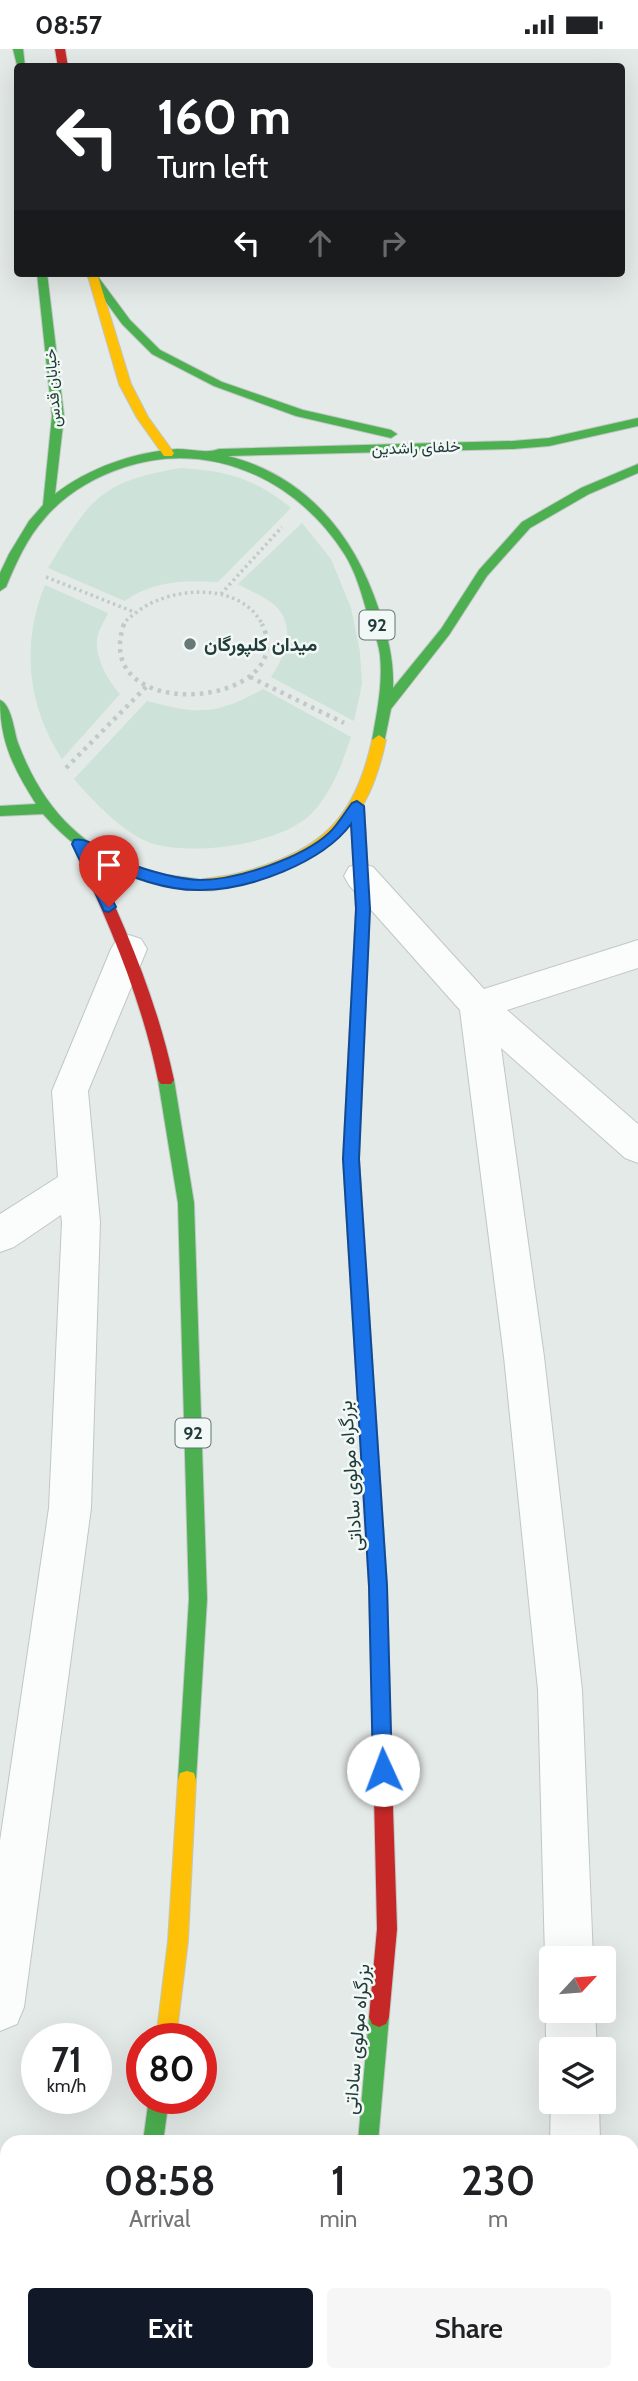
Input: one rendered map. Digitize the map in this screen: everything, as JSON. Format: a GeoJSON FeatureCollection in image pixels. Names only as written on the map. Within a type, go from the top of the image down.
{"type":"FeatureCollection","features":[{"type":"Feature","properties":{"kind":"main road","name":"خیابان قدس"},"geometry":{"type":"LineString","coordinates":[[42,277],[58,416],[48,504]]}},
{"type":"Feature","properties":{"kind":"main road"},"geometry":{"type":"LineString","coordinates":[[93,277],[126,322],[156,352],[218,384],[300,413],[448,447]]}},
{"type":"Feature","properties":{"kind":"main road"},"geometry":{"type":"LineString","coordinates":[[93,277],[125,384],[143,418],[169,453]]}},
{"type":"Feature","properties":{"kind":"main road","name":"خلفای راشدین"},"geometry":{"type":"LineString","coordinates":[[193,453],[553,447],[638,422]]}},
{"type":"Feature","properties":{"kind":"main road","name":"92"},"geometry":{"type":"LineString","coordinates":[[0,587],[9,562],[26,531],[48,504],[78,481],[113,467],[169,453],[193,453],[237,463],[306,501],[348,549],[369,597],[386,652],[385,707],[377,761],[357,806],[334,836],[296,860],[225,882],[200,885],[154,878],[113,863],[79,844]]}},
{"type":"Feature","properties":{"kind":"main road"},"geometry":{"type":"LineString","coordinates":[[385,707],[445,632],[483,573],[526,525],[582,486],[638,468]]}},
{"type":"Feature","properties":{"kind":"main road","name":"92"},"geometry":{"type":"LineString","coordinates":[[0,705],[25,773],[38,795],[79,844],[129,949],[150,1011],[165,1076],[186,1217],[198,1599],[178,1941],[168,2023]]}},
{"type":"Feature","properties":{"kind":"main road","name":"بزرگراه مولوی ساداتی"},"geometry":{"type":"LineString","coordinates":[[357,806],[363,909],[351,1159],[378,1586],[387,1929],[369,2135]]}},
{"type":"Feature","properties":{"kind":"main road"},"geometry":{"type":"LineString","coordinates":[[0,811],[49,809]]}},
{"type":"Feature","properties":{"kind":"main road"},"geometry":{"type":"LineString","coordinates":[[154,2135],[157,2114]]}},
{"type":"Feature","properties":{"kind":"street"},"geometry":{"type":"LineString","coordinates":[[361,876],[477,1005],[638,1147]]}},
{"type":"Feature","properties":{"kind":"street"},"geometry":{"type":"LineString","coordinates":[[0,2007],[70,1508],[81,1222],[70,1091],[129,949]]}},
{"type":"Feature","properties":{"kind":"street"},"geometry":{"type":"LineString","coordinates":[[477,1005],[638,954]]}},
{"type":"Feature","properties":{"kind":"street"},"geometry":{"type":"LineString","coordinates":[[477,1005],[524,1357],[560,1690],[569,1946]]}},
{"type":"Feature","properties":{"kind":"street"},"geometry":{"type":"LineString","coordinates":[[0,1235],[78,1184]]}},
{"type":"Feature","properties":{"kind":"street"},"geometry":{"type":"LineString","coordinates":[[574,2114],[575,2135]]}},
{"type":"Feature","properties":{"kind":"path"},"geometry":{"type":"LineString","coordinates":[[221,594],[306,501]]}},
{"type":"Feature","properties":{"kind":"path"},"geometry":{"type":"LineString","coordinates":[[9,562],[134,612]]}},
{"type":"Feature","properties":{"kind":"path"},"geometry":{"type":"LineString","coordinates":[[196,591],[221,594],[243,603],[258,615],[267,630],[269,647],[263,663],[250,677],[232,688],[209,695],[185,697],[147,687],[124,669],[117,651],[118,633],[134,612],[147,603],[170,594],[196,591]]}},
{"type":"Feature","properties":{"kind":"path"},"geometry":{"type":"LineString","coordinates":[[250,677],[380,740]]}},
{"type":"Feature","properties":{"kind":"path"},"geometry":{"type":"LineString","coordinates":[[38,795],[147,687]]}},
{"type":"Feature","properties":{"kind":"green space"},"geometry":{"type":"Polygon","coordinates":[[[181,468],[212,471],[239,478],[265,490],[291,508],[218,582],[170,583],[146,589],[125,601],[48,568],[86,510],[99,498],[131,480],[181,468]]]}},
{"type":"Feature","properties":{"kind":"green space"},"geometry":{"type":"Polygon","coordinates":[[[302,523],[331,559],[351,608],[360,652],[362,684],[354,721],[271,677],[284,653],[287,627],[280,611],[271,603],[238,584],[302,523]]]}},
{"type":"Feature","properties":{"kind":"green space"},"geometry":{"type":"Polygon","coordinates":[[[45,585],[108,613],[97,639],[98,654],[103,669],[120,694],[62,759],[41,717],[31,674],[33,629],[45,585]]]}},
{"type":"Feature","properties":{"kind":"green space"},"geometry":{"type":"Polygon","coordinates":[[[263,689],[351,737],[336,777],[325,796],[312,813],[298,824],[261,839],[239,844],[195,849],[158,845],[123,827],[74,779],[147,701],[181,709],[207,710],[233,704],[263,689]]]}},
{"type":"Feature","properties":{"kind":"traffic: fast"},"geometry":{"type":"LineString","coordinates":[[18,49],[20,63]]}},
{"type":"Feature","properties":{"kind":"traffic: fast"},"geometry":{"type":"LineString","coordinates":[[42,277],[58,416],[48,504]]}},
{"type":"Feature","properties":{"kind":"traffic: fast"},"geometry":{"type":"LineString","coordinates":[[93,277],[126,322],[156,352],[218,384],[300,413],[391,434]]}},
{"type":"Feature","properties":{"kind":"traffic: fast"},"geometry":{"type":"LineString","coordinates":[[219,453],[513,445],[549,442],[638,422]]}},
{"type":"Feature","properties":{"kind":"traffic: fast"},"geometry":{"type":"LineString","coordinates":[[0,587],[9,565],[33,524],[65,492],[93,476],[138,460],[185,453],[209,455],[257,471],[302,499],[321,516],[338,535],[357,567],[380,629],[386,655],[386,687],[379,740]]}},
{"type":"Feature","properties":{"kind":"traffic: fast"},"geometry":{"type":"LineString","coordinates":[[385,707],[445,632],[483,573],[526,525],[585,491],[638,468]]}},
{"type":"Feature","properties":{"kind":"traffic: fast"},"geometry":{"type":"LineString","coordinates":[[0,705],[11,743],[26,778],[67,833],[94,853],[125,869],[160,879],[200,885]]}},
{"type":"Feature","properties":{"kind":"traffic: fast"},"geometry":{"type":"LineString","coordinates":[[357,806],[363,909],[351,1159],[378,1586],[382,1749]]}},
{"type":"Feature","properties":{"kind":"traffic: fast"},"geometry":{"type":"LineString","coordinates":[[0,811],[49,809]]}},
{"type":"Feature","properties":{"kind":"traffic: fast"},"geometry":{"type":"LineString","coordinates":[[166,1080],[186,1203],[198,1599],[187,1780]]}},
{"type":"Feature","properties":{"kind":"traffic: fast"},"geometry":{"type":"LineString","coordinates":[[369,2135],[379,2017]]}},
{"type":"Feature","properties":{"kind":"traffic: fast"},"geometry":{"type":"LineString","coordinates":[[154,2135],[157,2114]]}},
{"type":"Feature","properties":{"kind":"traffic: slow"},"geometry":{"type":"LineString","coordinates":[[93,277],[125,384],[143,418],[168,453]]}},
{"type":"Feature","properties":{"kind":"traffic: slow"},"geometry":{"type":"LineString","coordinates":[[200,885],[226,882],[268,870],[312,850],[330,837],[357,806],[374,765],[379,740]]}},
{"type":"Feature","properties":{"kind":"traffic: slow"},"geometry":{"type":"LineString","coordinates":[[168,2023],[178,1941],[187,1780]]}},
{"type":"Feature","properties":{"kind":"traffic: jam"},"geometry":{"type":"LineString","coordinates":[[60,49],[62,63]]}},
{"type":"Feature","properties":{"kind":"traffic: jam"},"geometry":{"type":"LineString","coordinates":[[79,844],[131,959],[151,1017],[166,1080]]}},
{"type":"Feature","properties":{"kind":"traffic: jam"},"geometry":{"type":"LineString","coordinates":[[379,2017],[387,1929],[382,1749]]}},
{"type":"Feature","properties":{"kind":"place","name":"میدان کلپورگان"},"geometry":{"type":"Point","coordinates":[190,644]}},
{"type":"Feature","properties":{"kind":"route"},"geometry":{"type":"LineString","coordinates":[[109,907],[79,844],[113,863],[154,878],[200,885],[238,880],[296,860],[334,836],[357,806],[363,909],[351,1159],[378,1586],[383,1770]]}}]}
